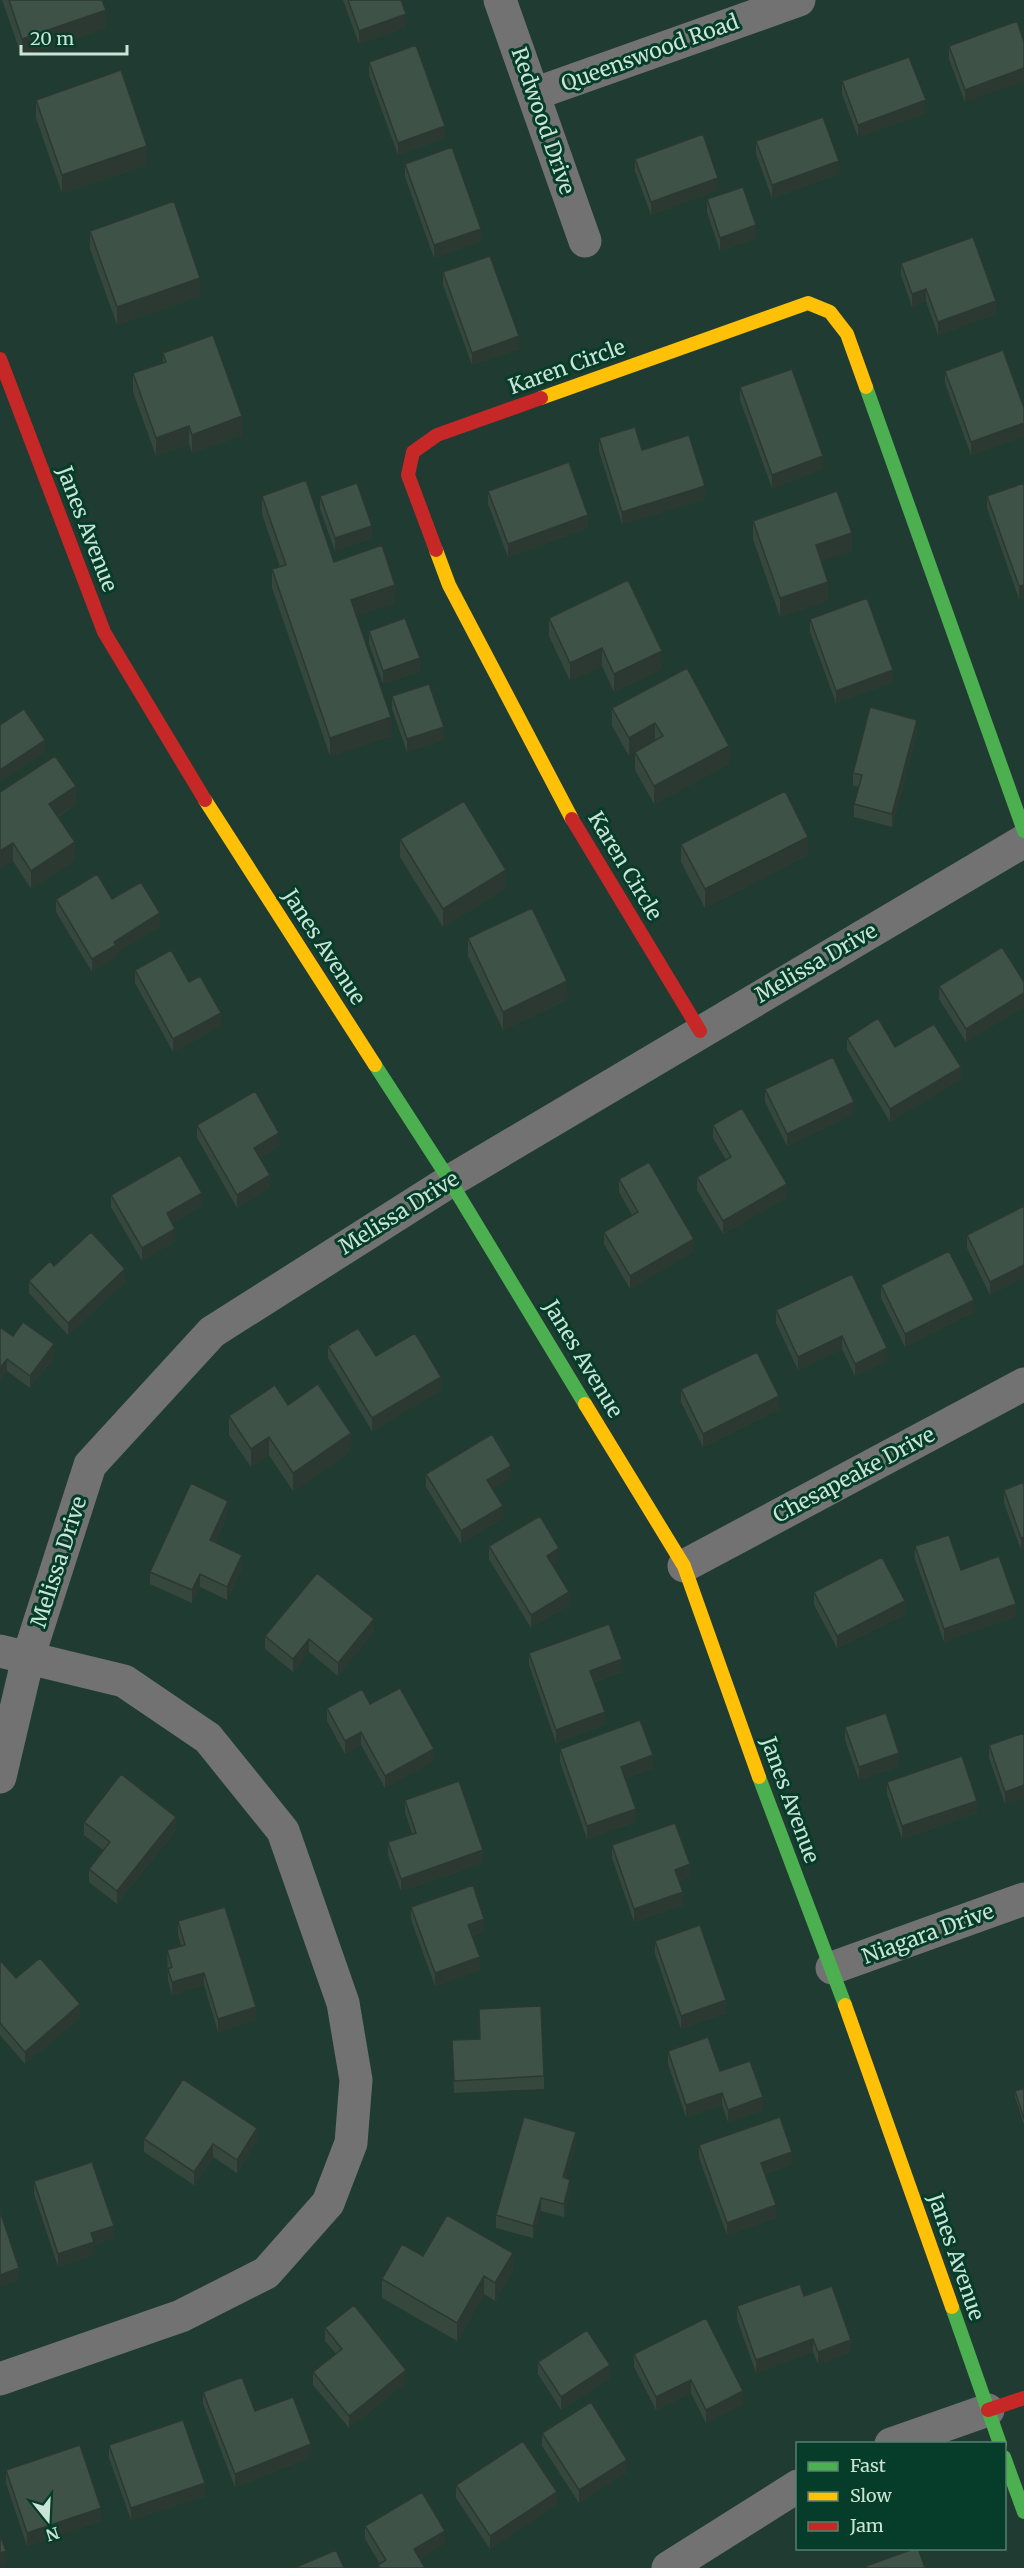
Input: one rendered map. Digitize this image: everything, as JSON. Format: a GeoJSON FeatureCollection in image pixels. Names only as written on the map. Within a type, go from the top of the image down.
{"type":"FeatureCollection","features":[{"type":"Feature","properties":{"kind":"street","name":"Redwood Drive"},"geometry":{"type":"LineString","coordinates":[[500,0],[585,241]]}},
{"type":"Feature","properties":{"kind":"street","name":"Queenswood Road"},"geometry":{"type":"LineString","coordinates":[[534,94],[799,0]]}},
{"type":"Feature","properties":{"kind":"street","name":"Karen Circle"},"geometry":{"type":"LineString","coordinates":[[700,1031],[562,802],[449,585],[408,475],[413,453],[437,435],[808,303],[830,312],[847,334],[1024,831]]}},
{"type":"Feature","properties":{"kind":"street","name":"Janes Avenue"},"geometry":{"type":"LineString","coordinates":[[0,359],[104,632],[222,828],[450,1180],[684,1566],[789,1860],[832,1968],[999,2442]]}},
{"type":"Feature","properties":{"kind":"street","name":"Melissa Drive"},"geometry":{"type":"LineString","coordinates":[[0,1778],[14,1655],[90,1465],[212,1332],[450,1180],[1024,841]]}},
{"type":"Feature","properties":{"kind":"street","name":"Chesapeake Drive"},"geometry":{"type":"LineString","coordinates":[[684,1566],[1024,1384]]}},
{"type":"Feature","properties":{"kind":"street"},"geometry":{"type":"LineString","coordinates":[[0,2379],[181,2316],[266,2273],[328,2203],[351,2143],[356,2080],[343,2003],[284,1831],[208,1738],[124,1681],[14,1655]]}},
{"type":"Feature","properties":{"kind":"street","name":"Niagara Drive"},"geometry":{"type":"LineString","coordinates":[[832,1968],[1024,1899]]}},
{"type":"Feature","properties":{"kind":"street"},"geometry":{"type":"LineString","coordinates":[[897,2442],[1024,2398]]}},
{"type":"Feature","properties":{"kind":"street"},"geometry":{"type":"LineString","coordinates":[[1006,2460],[1024,2512]]}},
{"type":"Feature","properties":{"kind":"street"},"geometry":{"type":"LineString","coordinates":[[668,2568],[796,2487]]}},
{"type":"Feature","properties":{"kind":"building"},"geometry":{"type":"Polygon","coordinates":[[[9,0],[102,0],[106,10],[22,39],[9,0]]]}},
{"type":"Feature","properties":{"kind":"building"},"geometry":{"type":"Polygon","coordinates":[[[348,0],[401,0],[406,14],[359,31],[348,0]]]}},
{"type":"Feature","properties":{"kind":"building"},"geometry":{"type":"Polygon","coordinates":[[[1017,21],[1024,42],[1024,68],[965,90],[949,46],[1017,21]]]}},
{"type":"Feature","properties":{"kind":"building"},"geometry":{"type":"Polygon","coordinates":[[[416,45],[445,126],[398,143],[369,62],[416,45]]]}},
{"type":"Feature","properties":{"kind":"building"},"geometry":{"type":"Polygon","coordinates":[[[909,57],[926,100],[858,125],[842,81],[909,57]]]}},
{"type":"Feature","properties":{"kind":"building"},"geometry":{"type":"Polygon","coordinates":[[[121,70],[147,146],[62,175],[36,100],[121,70]]]}},
{"type":"Feature","properties":{"kind":"building"},"geometry":{"type":"Polygon","coordinates":[[[823,117],[839,161],[772,185],[756,141],[823,117]]]}},
{"type":"Feature","properties":{"kind":"building"},"geometry":{"type":"Polygon","coordinates":[[[703,134],[718,178],[651,202],[635,159],[703,134]]]}},
{"type":"Feature","properties":{"kind":"building"},"geometry":{"type":"Polygon","coordinates":[[[452,147],[481,229],[434,245],[405,164],[452,147]]]}},
{"type":"Feature","properties":{"kind":"building"},"geometry":{"type":"Polygon","coordinates":[[[743,187],[756,225],[720,238],[707,199],[743,187]]]}},
{"type":"Feature","properties":{"kind":"building"},"geometry":{"type":"Polygon","coordinates":[[[174,201],[200,278],[117,307],[90,231],[174,201]]]}},
{"type":"Feature","properties":{"kind":"building"},"geometry":{"type":"Polygon","coordinates":[[[973,237],[996,301],[938,322],[926,289],[912,294],[901,263],[973,237]]]}},
{"type":"Feature","properties":{"kind":"building"},"geometry":{"type":"Polygon","coordinates":[[[490,256],[519,336],[472,353],[443,272],[490,256]]]}},
{"type":"Feature","properties":{"kind":"building"},"geometry":{"type":"Polygon","coordinates":[[[213,335],[242,416],[192,435],[189,426],[156,438],[133,373],[166,362],[163,353],[213,335]]]}},
{"type":"Feature","properties":{"kind":"building"},"geometry":{"type":"Polygon","coordinates":[[[1003,350],[1024,408],[1024,423],[971,442],[945,371],[1003,350]]]}},
{"type":"Feature","properties":{"kind":"building"},"geometry":{"type":"Polygon","coordinates":[[[792,369],[823,456],[772,475],[740,387],[792,369]]]}},
{"type":"Feature","properties":{"kind":"building"},"geometry":{"type":"Polygon","coordinates":[[[635,427],[642,450],[689,435],[705,486],[622,512],[599,438],[635,427]]]}},
{"type":"Feature","properties":{"kind":"building"},"geometry":{"type":"Polygon","coordinates":[[[569,462],[588,515],[508,544],[488,491],[569,462]]]}},
{"type":"Feature","properties":{"kind":"building"},"geometry":{"type":"Polygon","coordinates":[[[306,480],[334,562],[382,545],[395,585],[351,600],[391,717],[330,738],[272,569],[286,565],[262,496],[306,480]]]}},
{"type":"Feature","properties":{"kind":"building"},"geometry":{"type":"Polygon","coordinates":[[[357,483],[372,526],[335,538],[320,496],[357,483]]]}},
{"type":"Feature","properties":{"kind":"building"},"geometry":{"type":"Polygon","coordinates":[[[1024,483],[1024,585],[1019,586],[987,496],[1024,483]]]}},
{"type":"Feature","properties":{"kind":"building"},"geometry":{"type":"Polygon","coordinates":[[[837,491],[852,533],[816,545],[828,582],[780,598],[753,521],[837,491]]]}},
{"type":"Feature","properties":{"kind":"building"},"geometry":{"type":"Polygon","coordinates":[[[628,580],[662,651],[614,674],[602,648],[570,663],[549,618],[628,580]]]}},
{"type":"Feature","properties":{"kind":"building"},"geometry":{"type":"Polygon","coordinates":[[[867,598],[893,670],[836,691],[810,619],[867,598]]]}},
{"type":"Feature","properties":{"kind":"building"},"geometry":{"type":"Polygon","coordinates":[[[405,618],[420,658],[383,671],[369,631],[405,618]]]}},
{"type":"Feature","properties":{"kind":"building"},"geometry":{"type":"Polygon","coordinates":[[[687,668],[729,746],[654,786],[635,752],[663,736],[655,723],[629,738],[612,708],[687,668]]]}},
{"type":"Feature","properties":{"kind":"building"},"geometry":{"type":"Polygon","coordinates":[[[429,684],[444,727],[407,739],[392,696],[429,684]]]}},
{"type":"Feature","properties":{"kind":"building"},"geometry":{"type":"Polygon","coordinates":[[[870,707],[917,720],[892,814],[854,804],[862,775],[853,773],[870,707]]]}},
{"type":"Feature","properties":{"kind":"building"},"geometry":{"type":"Polygon","coordinates":[[[24,709],[45,740],[0,770],[0,725],[24,709]]]}},
{"type":"Feature","properties":{"kind":"building"},"geometry":{"type":"Polygon","coordinates":[[[55,756],[76,786],[49,804],[75,842],[31,871],[13,843],[0,851],[0,792],[55,756]]]}},
{"type":"Feature","properties":{"kind":"building"},"geometry":{"type":"Polygon","coordinates":[[[785,791],[808,837],[705,889],[681,844],[785,791]]]}},
{"type":"Feature","properties":{"kind":"building"},"geometry":{"type":"Polygon","coordinates":[[[464,801],[506,870],[443,909],[400,839],[464,801]]]}},
{"type":"Feature","properties":{"kind":"building"},"geometry":{"type":"Polygon","coordinates":[[[97,874],[112,899],[141,882],[160,913],[114,942],[116,945],[92,959],[56,899],[97,874]]]}},
{"type":"Feature","properties":{"kind":"building"},"geometry":{"type":"Polygon","coordinates":[[[532,908],[567,981],[503,1012],[468,938],[532,908]]]}},
{"type":"Feature","properties":{"kind":"building"},"geometry":{"type":"Polygon","coordinates":[[[1002,947],[1024,982],[1024,993],[966,1029],[939,986],[1002,947]]]}},
{"type":"Feature","properties":{"kind":"building"},"geometry":{"type":"Polygon","coordinates":[[[171,950],[189,982],[200,976],[221,1013],[173,1039],[135,970],[171,950]]]}},
{"type":"Feature","properties":{"kind":"building"},"geometry":{"type":"Polygon","coordinates":[[[878,1018],[895,1047],[934,1024],[961,1067],[890,1109],[847,1038],[878,1018]]]}},
{"type":"Feature","properties":{"kind":"building"},"geometry":{"type":"Polygon","coordinates":[[[833,1057],[854,1102],[787,1134],[765,1089],[833,1057]]]}},
{"type":"Feature","properties":{"kind":"building"},"geometry":{"type":"Polygon","coordinates":[[[255,1091],[279,1133],[254,1148],[270,1175],[237,1195],[197,1125],[255,1091]]]}},
{"type":"Feature","properties":{"kind":"building"},"geometry":{"type":"Polygon","coordinates":[[[742,1108],[787,1184],[723,1221],[697,1177],[731,1157],[713,1125],[742,1108]]]}},
{"type":"Feature","properties":{"kind":"building"},"geometry":{"type":"Polygon","coordinates":[[[180,1155],[202,1193],[167,1213],[175,1229],[142,1248],[111,1195],[180,1155]]]}},
{"type":"Feature","properties":{"kind":"building"},"geometry":{"type":"Polygon","coordinates":[[[649,1162],[694,1239],[630,1276],[604,1232],[638,1212],[619,1179],[649,1162]]]}},
{"type":"Feature","properties":{"kind":"building"},"geometry":{"type":"Polygon","coordinates":[[[1024,1206],[1024,1265],[990,1282],[967,1235],[1024,1206]]]}},
{"type":"Feature","properties":{"kind":"building"},"geometry":{"type":"Polygon","coordinates":[[[91,1232],[125,1269],[68,1323],[29,1281],[50,1261],[54,1266],[91,1232]]]}},
{"type":"Feature","properties":{"kind":"building"},"geometry":{"type":"Polygon","coordinates":[[[949,1251],[974,1300],[905,1334],[881,1285],[949,1251]]]}},
{"type":"Feature","properties":{"kind":"building"},"geometry":{"type":"Polygon","coordinates":[[[852,1274],[887,1348],[855,1364],[842,1336],[798,1357],[776,1310],[852,1274]]]}},
{"type":"Feature","properties":{"kind":"building"},"geometry":{"type":"Polygon","coordinates":[[[23,1322],[54,1344],[30,1376],[7,1359],[0,1368],[0,1327],[13,1336],[23,1322]]]}},
{"type":"Feature","properties":{"kind":"building"},"geometry":{"type":"Polygon","coordinates":[[[358,1328],[376,1356],[415,1333],[441,1377],[372,1418],[328,1346],[358,1328]]]}},
{"type":"Feature","properties":{"kind":"building"},"geometry":{"type":"Polygon","coordinates":[[[757,1352],[779,1396],[703,1434],[681,1389],[757,1352]]]}},
{"type":"Feature","properties":{"kind":"building"},"geometry":{"type":"Polygon","coordinates":[[[318,1384],[351,1433],[293,1473],[269,1437],[251,1449],[229,1416],[275,1385],[288,1405],[318,1384]]]}},
{"type":"Feature","properties":{"kind":"building"},"geometry":{"type":"Polygon","coordinates":[[[492,1434],[511,1466],[487,1480],[503,1506],[461,1531],[426,1474],[492,1434]]]}},
{"type":"Feature","properties":{"kind":"building"},"geometry":{"type":"Polygon","coordinates":[[[1024,1482],[1024,1537],[1021,1538],[1004,1490],[1024,1482]]]}},
{"type":"Feature","properties":{"kind":"building"},"geometry":{"type":"Polygon","coordinates":[[[191,1483],[228,1501],[210,1540],[242,1555],[227,1587],[200,1574],[192,1590],[150,1572],[191,1483]]]}},
{"type":"Feature","properties":{"kind":"building"},"geometry":{"type":"Polygon","coordinates":[[[540,1516],[559,1548],[547,1556],[569,1592],[531,1615],[489,1546],[540,1516]]]}},
{"type":"Feature","properties":{"kind":"building"},"geometry":{"type":"Polygon","coordinates":[[[949,1535],[961,1570],[999,1556],[1016,1604],[944,1629],[915,1546],[949,1535]]]}},
{"type":"Feature","properties":{"kind":"building"},"geometry":{"type":"Polygon","coordinates":[[[882,1557],[905,1601],[837,1636],[814,1592],[882,1557]]]}},
{"type":"Feature","properties":{"kind":"building"},"geometry":{"type":"Polygon","coordinates":[[[317,1573],[374,1619],[338,1663],[309,1639],[293,1659],[265,1636],[317,1573]]]}},
{"type":"Feature","properties":{"kind":"building"},"geometry":{"type":"Polygon","coordinates":[[[609,1624],[622,1659],[590,1671],[605,1712],[556,1730],[529,1653],[609,1624]]]}},
{"type":"Feature","properties":{"kind":"building"},"geometry":{"type":"Polygon","coordinates":[[[400,1688],[434,1749],[385,1776],[361,1732],[345,1741],[327,1708],[362,1689],[370,1704],[400,1688]]]}},
{"type":"Feature","properties":{"kind":"building"},"geometry":{"type":"Polygon","coordinates":[[[886,1713],[899,1753],[859,1767],[845,1727],[886,1713]]]}},
{"type":"Feature","properties":{"kind":"building"},"geometry":{"type":"Polygon","coordinates":[[[640,1720],[653,1755],[621,1767],[636,1809],[587,1826],[560,1749],[640,1720]]]}},
{"type":"Feature","properties":{"kind":"building"},"geometry":{"type":"Polygon","coordinates":[[[1024,1733],[1024,1785],[1005,1792],[989,1745],[1024,1733]]]}},
{"type":"Feature","properties":{"kind":"building"},"geometry":{"type":"Polygon","coordinates":[[[962,1756],[977,1801],[902,1826],[887,1782],[962,1756]]]}},
{"type":"Feature","properties":{"kind":"building"},"geometry":{"type":"Polygon","coordinates":[[[121,1774],[176,1817],[117,1891],[89,1869],[110,1842],[84,1822],[121,1774]]]}},
{"type":"Feature","properties":{"kind":"building"},"geometry":{"type":"Polygon","coordinates":[[[459,1781],[483,1850],[401,1879],[388,1842],[416,1833],[405,1800],[459,1781]]]}},
{"type":"Feature","properties":{"kind":"building"},"geometry":{"type":"Polygon","coordinates":[[[675,1823],[690,1864],[675,1870],[683,1892],[634,1909],[612,1845],[675,1823]]]}},
{"type":"Feature","properties":{"kind":"building"},"geometry":{"type":"Polygon","coordinates":[[[473,1885],[484,1919],[468,1925],[480,1957],[435,1973],[411,1907],[473,1885]]]}},
{"type":"Feature","properties":{"kind":"building"},"geometry":{"type":"Polygon","coordinates":[[[225,1907],[256,2007],[218,2019],[204,1973],[172,1982],[168,1969],[172,1967],[167,1950],[185,1945],[178,1921],[225,1907]]]}},
{"type":"Feature","properties":{"kind":"building"},"geometry":{"type":"Polygon","coordinates":[[[700,1925],[726,2000],[681,2016],[655,1941],[700,1925]]]}},
{"type":"Feature","properties":{"kind":"building"},"geometry":{"type":"Polygon","coordinates":[[[40,1958],[80,2004],[25,2052],[0,2023],[0,1960],[16,1978],[40,1958]]]}},
{"type":"Feature","properties":{"kind":"building"},"geometry":{"type":"Polygon","coordinates":[[[541,2006],[544,2076],[454,2081],[452,2040],[480,2039],[479,2009],[541,2006]]]}},
{"type":"Feature","properties":{"kind":"building"},"geometry":{"type":"Polygon","coordinates":[[[708,2037],[720,2071],[750,2061],[763,2097],[728,2110],[722,2093],[686,2105],[668,2051],[708,2037]]]}},
{"type":"Feature","properties":{"kind":"building"},"geometry":{"type":"Polygon","coordinates":[[[183,2079],[257,2128],[237,2160],[213,2144],[194,2172],[144,2139],[183,2079]]]}},
{"type":"Feature","properties":{"kind":"building"},"geometry":{"type":"Polygon","coordinates":[[[1024,2088],[1024,2119],[1015,2091],[1024,2088]]]}},
{"type":"Feature","properties":{"kind":"building"},"geometry":{"type":"Polygon","coordinates":[[[524,2117],[576,2132],[563,2177],[570,2180],[564,2204],[541,2198],[533,2226],[496,2215],[524,2117]]]}},
{"type":"Feature","properties":{"kind":"building"},"geometry":{"type":"Polygon","coordinates":[[[780,2117],[792,2152],[761,2163],[776,2205],[727,2223],[699,2145],[780,2117]]]}},
{"type":"Feature","properties":{"kind":"building"},"geometry":{"type":"Polygon","coordinates":[[[92,2162],[114,2226],[91,2233],[94,2242],[58,2254],[34,2181],[92,2162]]]}},
{"type":"Feature","properties":{"kind":"building"},"geometry":{"type":"Polygon","coordinates":[[[0,2211],[19,2268],[0,2275],[0,2211]]]}},
{"type":"Feature","properties":{"kind":"building"},"geometry":{"type":"Polygon","coordinates":[[[447,2215],[513,2253],[495,2283],[484,2276],[457,2323],[382,2279],[402,2244],[423,2256],[447,2215]]]}},
{"type":"Feature","properties":{"kind":"building"},"geometry":{"type":"Polygon","coordinates":[[[800,2284],[804,2296],[832,2286],[851,2340],[818,2352],[813,2339],[756,2360],[737,2306],[800,2284]]]}},
{"type":"Feature","properties":{"kind":"building"},"geometry":{"type":"Polygon","coordinates":[[[354,2305],[406,2370],[349,2416],[313,2372],[342,2349],[325,2328],[354,2305]]]}},
{"type":"Feature","properties":{"kind":"building"},"geometry":{"type":"Polygon","coordinates":[[[706,2318],[743,2391],[706,2410],[691,2380],[656,2397],[634,2354],[706,2318]]]}},
{"type":"Feature","properties":{"kind":"building"},"geometry":{"type":"Polygon","coordinates":[[[587,2330],[610,2365],[561,2397],[538,2362],[587,2330]]]}},
{"type":"Feature","properties":{"kind":"building"},"geometry":{"type":"Polygon","coordinates":[[[242,2377],[255,2411],[293,2397],[311,2444],[235,2474],[203,2392],[242,2377]]]}},
{"type":"Feature","properties":{"kind":"building"},"geometry":{"type":"Polygon","coordinates":[[[591,2402],[627,2460],[579,2490],[542,2433],[591,2402]]]}},
{"type":"Feature","properties":{"kind":"building"},"geometry":{"type":"Polygon","coordinates":[[[183,2420],[205,2483],[131,2508],[109,2445],[183,2420]]]}},
{"type":"Feature","properties":{"kind":"building"},"geometry":{"type":"Polygon","coordinates":[[[523,2441],[557,2492],[490,2536],[456,2485],[523,2441]]]}},
{"type":"Feature","properties":{"kind":"building"},"geometry":{"type":"Polygon","coordinates":[[[80,2445],[101,2508],[27,2533],[6,2470],[80,2445]]]}},
{"type":"Feature","properties":{"kind":"building"},"geometry":{"type":"Polygon","coordinates":[[[422,2492],[445,2531],[414,2549],[425,2568],[380,2568],[378,2565],[386,2560],[365,2526],[422,2492]]]}},
{"type":"Feature","properties":{"kind":"building"},"geometry":{"type":"Polygon","coordinates":[[[0,2535],[6,2551],[0,2553],[0,2535]]]}},
{"type":"Feature","properties":{"kind":"building"},"geometry":{"type":"Polygon","coordinates":[[[336,2550],[344,2568],[294,2568],[336,2550]]]}},
{"type":"Feature","properties":{"kind":"building"},"geometry":{"type":"Polygon","coordinates":[[[910,2550],[919,2550],[925,2568],[867,2568],[866,2566],[910,2550]]]}},
{"type":"Feature","properties":{"kind":"traffic: fast"},"geometry":{"type":"LineString","coordinates":[[866,387],[1024,831]]}},
{"type":"Feature","properties":{"kind":"traffic: fast"},"geometry":{"type":"LineString","coordinates":[[375,1065],[450,1181],[585,1404]]}},
{"type":"Feature","properties":{"kind":"traffic: fast"},"geometry":{"type":"LineString","coordinates":[[759,1777],[845,2005]]}},
{"type":"Feature","properties":{"kind":"traffic: fast"},"geometry":{"type":"LineString","coordinates":[[952,2307],[999,2442]]}},
{"type":"Feature","properties":{"kind":"traffic: fast"},"geometry":{"type":"LineString","coordinates":[[1006,2462],[1024,2512]]}},
{"type":"Feature","properties":{"kind":"traffic: slow"},"geometry":{"type":"LineString","coordinates":[[541,398],[808,303],[830,312],[847,334],[866,387]]}},
{"type":"Feature","properties":{"kind":"traffic: slow"},"geometry":{"type":"LineString","coordinates":[[436,550],[449,585],[572,819]]}},
{"type":"Feature","properties":{"kind":"traffic: slow"},"geometry":{"type":"LineString","coordinates":[[205,800],[375,1065]]}},
{"type":"Feature","properties":{"kind":"traffic: slow"},"geometry":{"type":"LineString","coordinates":[[585,1404],[684,1566],[759,1777]]}},
{"type":"Feature","properties":{"kind":"traffic: slow"},"geometry":{"type":"LineString","coordinates":[[845,2005],[952,2307]]}},
{"type":"Feature","properties":{"kind":"traffic: jam"},"geometry":{"type":"LineString","coordinates":[[0,359],[104,632],[205,800]]}},
{"type":"Feature","properties":{"kind":"traffic: jam"},"geometry":{"type":"LineString","coordinates":[[436,550],[408,475],[413,452],[437,435],[541,398]]}},
{"type":"Feature","properties":{"kind":"traffic: jam"},"geometry":{"type":"LineString","coordinates":[[572,819],[700,1031]]}},
{"type":"Feature","properties":{"kind":"traffic: jam"},"geometry":{"type":"LineString","coordinates":[[988,2410],[1024,2398]]}}]}
